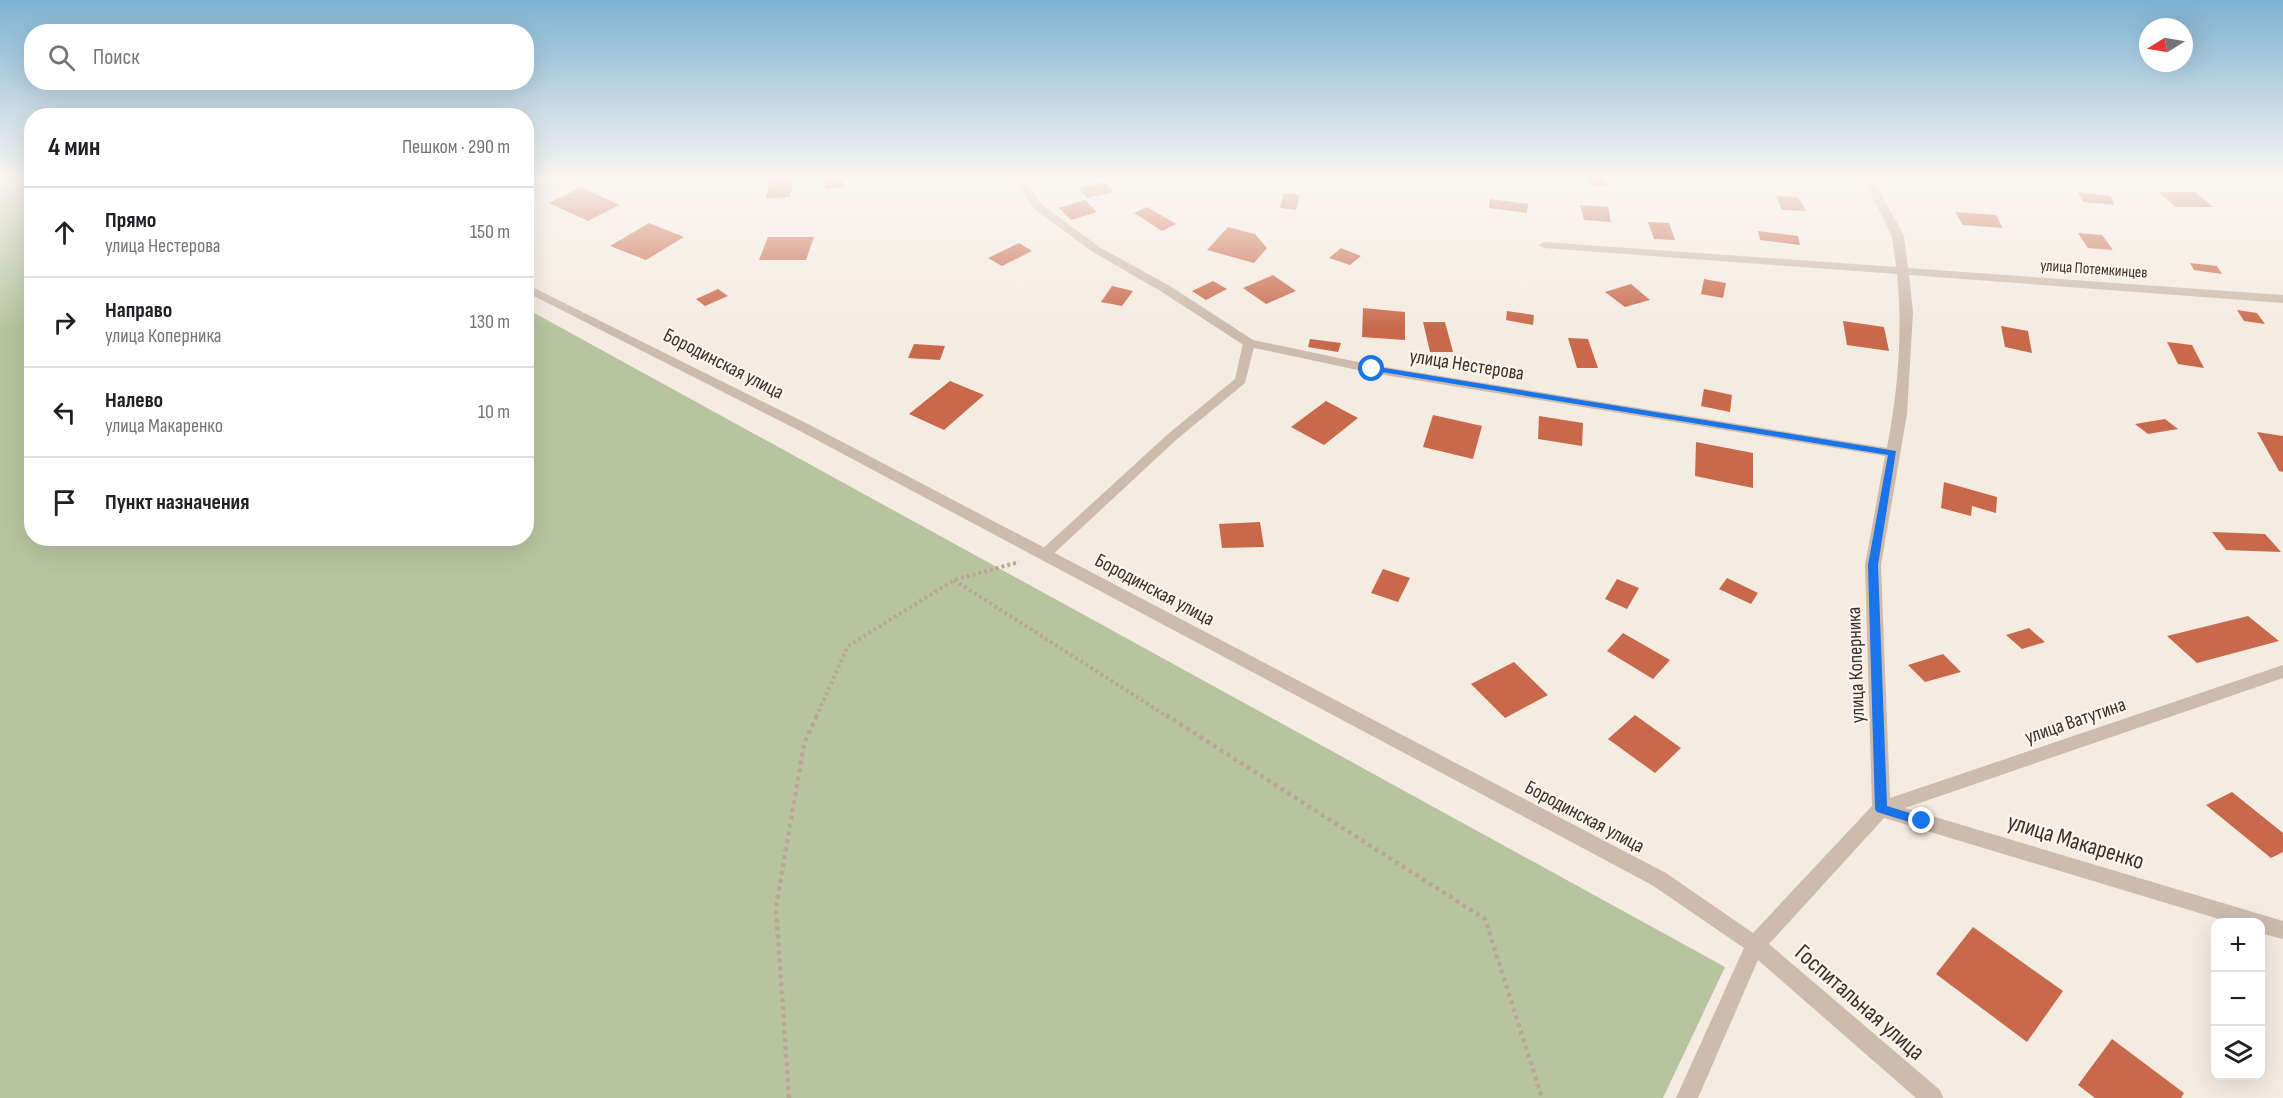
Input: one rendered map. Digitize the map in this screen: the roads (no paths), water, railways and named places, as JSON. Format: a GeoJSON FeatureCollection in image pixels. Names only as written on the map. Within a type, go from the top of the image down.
{"type":"FeatureCollection","features":[{"type":"Feature","properties":{"kind":"street","name":"улица Нестерова"},"geometry":{"type":"LineString","coordinates":[[1067,228],[1097,250],[1166,289],[1249,343],[1372,369],[1893,453]]}},
{"type":"Feature","properties":{"kind":"street","name":"улица Коперника"},"geometry":{"type":"LineString","coordinates":[[1881,809],[1873,565],[1900,414],[1907,312],[1898,236],[1894,228]]}},
{"type":"Feature","properties":{"kind":"street","name":"улица Потемкинцев"},"geometry":{"type":"LineString","coordinates":[[1544,244],[2283,299]]}},
{"type":"Feature","properties":{"kind":"street","name":"Бородинская улица"},"geometry":{"type":"LineString","coordinates":[[534,291],[803,427],[1659,879],[1755,945]]}},
{"type":"Feature","properties":{"kind":"street","name":"улица Ватутина"},"geometry":{"type":"LineString","coordinates":[[1881,809],[2283,671]]}},
{"type":"Feature","properties":{"kind":"street","name":"улица Макаренко"},"geometry":{"type":"LineString","coordinates":[[1881,809],[2242,918]]}},
{"type":"Feature","properties":{"kind":"street"},"geometry":{"type":"LineString","coordinates":[[1687,1098],[1755,945],[1881,809]]}},
{"type":"Feature","properties":{"kind":"street","name":"улица Макаренко"},"geometry":{"type":"LineString","coordinates":[[2265,925],[2283,930]]}},
{"type":"Feature","properties":{"kind":"street","name":"Госпитальная улица"},"geometry":{"type":"LineString","coordinates":[[1755,945],[1932,1098]]}},
{"type":"Feature","properties":{"kind":"lane"},"geometry":{"type":"LineString","coordinates":[[1044,555],[1172,437],[1241,380],[1249,343]]}}]}
